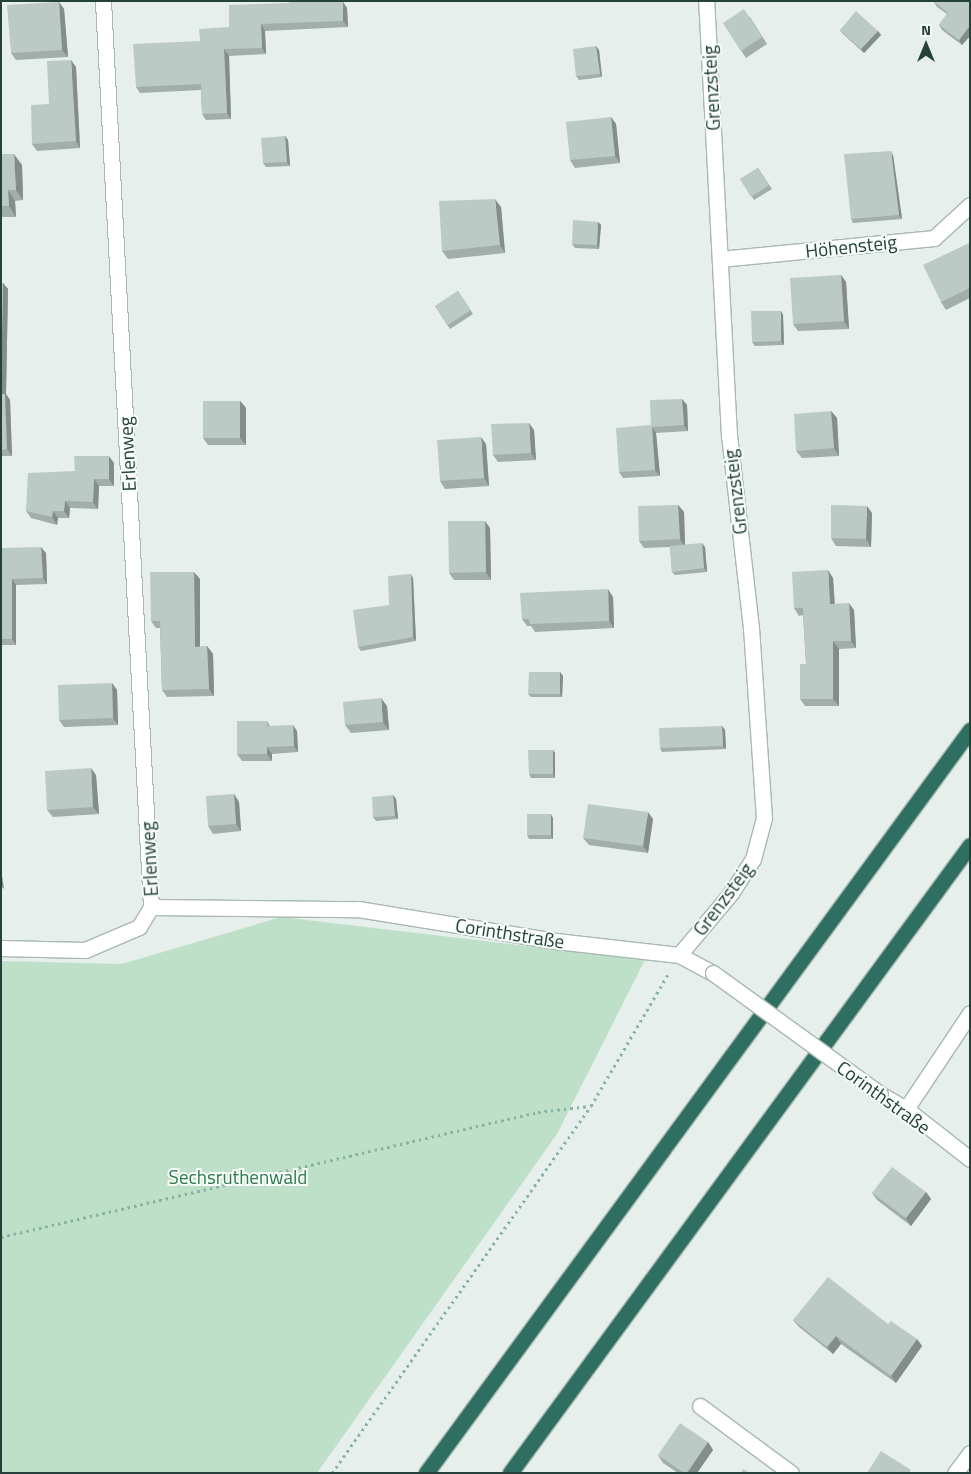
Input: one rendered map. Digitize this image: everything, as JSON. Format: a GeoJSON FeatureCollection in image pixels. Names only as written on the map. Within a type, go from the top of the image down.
{"type":"FeatureCollection","features":[{"type":"Feature","properties":{"kind":"highway"},"geometry":{"type":"LineString","coordinates":[[426,1473],[970,730]]}},
{"type":"Feature","properties":{"kind":"highway"},"geometry":{"type":"LineString","coordinates":[[510,1473],[970,845]]}},
{"type":"Feature","properties":{"kind":"street","name":"Erlenweg"},"geometry":{"type":"LineString","coordinates":[[103,1],[151,907]]}},
{"type":"Feature","properties":{"kind":"street","name":"Grenzsteig"},"geometry":{"type":"LineString","coordinates":[[679,955],[731,893],[753,859],[764,818],[752,628],[729,436],[706,1]]}},
{"type":"Feature","properties":{"kind":"street","name":"Höhensteig"},"geometry":{"type":"LineString","coordinates":[[720,260],[934,238],[970,205]]}},
{"type":"Feature","properties":{"kind":"street"},"geometry":{"type":"LineString","coordinates":[[1,948],[85,950],[138,927],[151,907]]}},
{"type":"Feature","properties":{"kind":"street","name":"Corinthstraße"},"geometry":{"type":"LineString","coordinates":[[151,907],[358,910],[556,941],[679,955],[713,973],[880,1094],[906,1109],[970,1159]]}},
{"type":"Feature","properties":{"kind":"street"},"geometry":{"type":"LineString","coordinates":[[906,1109],[970,1013]]}},
{"type":"Feature","properties":{"kind":"street"},"geometry":{"type":"LineString","coordinates":[[700,1406],[791,1473]]}},
{"type":"Feature","properties":{"kind":"street"},"geometry":{"type":"LineString","coordinates":[[955,1473],[970,1453]]}},
{"type":"Feature","properties":{"kind":"path"},"geometry":{"type":"LineString","coordinates":[[332,1473],[591,1106],[679,955]]}},
{"type":"Feature","properties":{"kind":"path"},"geometry":{"type":"LineString","coordinates":[[1,1237],[538,1112],[591,1106]]}},
{"type":"Feature","properties":{"kind":"green space","name":"Sechsruthenwald"},"geometry":{"type":"Polygon","coordinates":[[[281,917],[645,960],[557,1134],[317,1473],[1,1473],[1,961],[122,964],[281,917]]]}},
{"type":"Feature","properties":{"kind":"building"},"geometry":{"type":"Polygon","coordinates":[[[289,1],[343,2],[343,21],[261,24],[262,48],[224,49],[227,113],[202,114],[201,84],[136,87],[133,44],[200,41],[199,29],[229,27],[229,5],[289,3],[289,1]]]}},
{"type":"Feature","properties":{"kind":"building"},"geometry":{"type":"Polygon","coordinates":[[[934,1],[970,1],[970,28],[959,40],[939,25],[948,13],[934,1]]]}},
{"type":"Feature","properties":{"kind":"building"},"geometry":{"type":"Polygon","coordinates":[[[59,2],[62,50],[11,53],[7,5],[59,2]]]}},
{"type":"Feature","properties":{"kind":"building"},"geometry":{"type":"Polygon","coordinates":[[[744,9],[762,37],[741,51],[723,23],[744,9]]]}},
{"type":"Feature","properties":{"kind":"building"},"geometry":{"type":"Polygon","coordinates":[[[856,11],[878,31],[861,49],[840,30],[856,11]]]}},
{"type":"Feature","properties":{"kind":"building"},"geometry":{"type":"Polygon","coordinates":[[[596,46],[600,74],[576,76],[573,49],[596,46]]]}},
{"type":"Feature","properties":{"kind":"building"},"geometry":{"type":"Polygon","coordinates":[[[71,60],[76,141],[32,144],[31,105],[49,104],[47,61],[71,60]]]}},
{"type":"Feature","properties":{"kind":"building"},"geometry":{"type":"Polygon","coordinates":[[[611,117],[615,156],[570,160],[566,122],[611,117]]]}},
{"type":"Feature","properties":{"kind":"building"},"geometry":{"type":"Polygon","coordinates":[[[285,136],[287,162],[263,163],[261,138],[285,136]]]}},
{"type":"Feature","properties":{"kind":"building"},"geometry":{"type":"Polygon","coordinates":[[[891,151],[899,215],[851,219],[844,154],[891,151]]]}},
{"type":"Feature","properties":{"kind":"building"},"geometry":{"type":"Polygon","coordinates":[[[1,154],[14,154],[16,190],[8,190],[9,206],[1,206],[1,154]]]}},
{"type":"Feature","properties":{"kind":"building"},"geometry":{"type":"Polygon","coordinates":[[[758,168],[769,185],[751,197],[740,179],[758,168]]]}},
{"type":"Feature","properties":{"kind":"building"},"geometry":{"type":"Polygon","coordinates":[[[495,199],[500,245],[442,251],[439,201],[495,199]]]}},
{"type":"Feature","properties":{"kind":"building"},"geometry":{"type":"Polygon","coordinates":[[[573,220],[598,222],[597,245],[572,244],[573,220]]]}},
{"type":"Feature","properties":{"kind":"building"},"geometry":{"type":"Polygon","coordinates":[[[969,243],[970,288],[941,302],[923,265],[969,243]]]}},
{"type":"Feature","properties":{"kind":"building"},"geometry":{"type":"Polygon","coordinates":[[[841,275],[844,321],[793,324],[790,278],[841,275]]]}},
{"type":"Feature","properties":{"kind":"building"},"geometry":{"type":"Polygon","coordinates":[[[1,283],[3,283],[1,380],[1,283]]]}},
{"type":"Feature","properties":{"kind":"building"},"geometry":{"type":"Polygon","coordinates":[[[458,291],[471,310],[448,325],[435,306],[458,291]]]}},
{"type":"Feature","properties":{"kind":"building"},"geometry":{"type":"Polygon","coordinates":[[[751,311],[781,311],[781,341],[752,342],[751,311]]]}},
{"type":"Feature","properties":{"kind":"building"},"geometry":{"type":"Polygon","coordinates":[[[1,394],[5,394],[7,449],[1,450],[1,394]]]}},
{"type":"Feature","properties":{"kind":"building"},"geometry":{"type":"Polygon","coordinates":[[[682,399],[684,425],[652,427],[655,470],[619,472],[616,428],[651,425],[650,400],[682,399]]]}},
{"type":"Feature","properties":{"kind":"building"},"geometry":{"type":"Polygon","coordinates":[[[203,401],[240,401],[240,438],[203,438],[203,401]]]}},
{"type":"Feature","properties":{"kind":"building"},"geometry":{"type":"Polygon","coordinates":[[[831,411],[834,448],[796,451],[794,414],[831,411]]]}},
{"type":"Feature","properties":{"kind":"building"},"geometry":{"type":"Polygon","coordinates":[[[529,423],[531,453],[493,455],[491,424],[529,423]]]}},
{"type":"Feature","properties":{"kind":"building"},"geometry":{"type":"Polygon","coordinates":[[[481,437],[484,478],[440,481],[437,440],[481,437]]]}},
{"type":"Feature","properties":{"kind":"building"},"geometry":{"type":"Polygon","coordinates":[[[74,456],[109,456],[109,479],[94,479],[93,502],[65,501],[64,511],[53,511],[52,517],[26,511],[28,473],[75,471],[74,456]]]}},
{"type":"Feature","properties":{"kind":"building"},"geometry":{"type":"Polygon","coordinates":[[[678,505],[680,539],[639,541],[638,506],[678,505]]]}},
{"type":"Feature","properties":{"kind":"building"},"geometry":{"type":"Polygon","coordinates":[[[831,505],[867,506],[866,539],[831,538],[831,505]]]}},
{"type":"Feature","properties":{"kind":"building"},"geometry":{"type":"Polygon","coordinates":[[[448,521],[485,521],[486,572],[449,573],[448,521]]]}},
{"type":"Feature","properties":{"kind":"building"},"geometry":{"type":"Polygon","coordinates":[[[702,543],[704,568],[672,572],[670,546],[702,543]]]}},
{"type":"Feature","properties":{"kind":"building"},"geometry":{"type":"Polygon","coordinates":[[[41,547],[43,578],[12,579],[12,639],[1,639],[1,548],[41,547]]]}},
{"type":"Feature","properties":{"kind":"building"},"geometry":{"type":"Polygon","coordinates":[[[828,570],[830,604],[849,603],[851,641],[833,641],[833,699],[800,699],[800,664],[806,664],[803,608],[794,608],[792,572],[828,570]]]}},
{"type":"Feature","properties":{"kind":"building"},"geometry":{"type":"Polygon","coordinates":[[[150,572],[194,572],[195,647],[207,646],[209,689],[162,690],[160,621],[151,621],[150,572]]]}},
{"type":"Feature","properties":{"kind":"building"},"geometry":{"type":"Polygon","coordinates":[[[411,574],[413,637],[358,647],[353,610],[389,605],[388,576],[411,574]]]}},
{"type":"Feature","properties":{"kind":"building"},"geometry":{"type":"Polygon","coordinates":[[[608,589],[609,621],[530,624],[529,619],[522,619],[520,593],[608,589]]]}},
{"type":"Feature","properties":{"kind":"building"},"geometry":{"type":"Polygon","coordinates":[[[529,672],[560,672],[560,694],[528,694],[529,672]]]}},
{"type":"Feature","properties":{"kind":"building"},"geometry":{"type":"Polygon","coordinates":[[[112,683],[113,718],[59,720],[58,685],[112,683]]]}},
{"type":"Feature","properties":{"kind":"building"},"geometry":{"type":"Polygon","coordinates":[[[381,698],[383,722],[345,725],[343,702],[381,698]]]}},
{"type":"Feature","properties":{"kind":"building"},"geometry":{"type":"Polygon","coordinates":[[[237,721],[267,721],[267,726],[293,725],[294,746],[267,747],[267,754],[237,754],[237,721]]]}},
{"type":"Feature","properties":{"kind":"building"},"geometry":{"type":"Polygon","coordinates":[[[722,726],[723,746],[660,748],[659,728],[722,726]]]}},
{"type":"Feature","properties":{"kind":"building"},"geometry":{"type":"Polygon","coordinates":[[[528,750],[553,750],[553,774],[529,774],[528,750]]]}},
{"type":"Feature","properties":{"kind":"building"},"geometry":{"type":"Polygon","coordinates":[[[91,768],[93,807],[47,810],[45,771],[91,768]]]}},
{"type":"Feature","properties":{"kind":"building"},"geometry":{"type":"Polygon","coordinates":[[[234,794],[236,824],[208,826],[206,796],[234,794]]]}},
{"type":"Feature","properties":{"kind":"building"},"geometry":{"type":"Polygon","coordinates":[[[393,795],[395,816],[373,817],[372,797],[393,795]]]}},
{"type":"Feature","properties":{"kind":"building"},"geometry":{"type":"Polygon","coordinates":[[[588,804],[648,812],[643,846],[583,838],[588,804]]]}},
{"type":"Feature","properties":{"kind":"building"},"geometry":{"type":"Polygon","coordinates":[[[527,814],[551,814],[551,835],[527,835],[527,814]]]}},
{"type":"Feature","properties":{"kind":"building"},"geometry":{"type":"Polygon","coordinates":[[[892,1167],[926,1192],[906,1218],[872,1193],[892,1167]]]}},
{"type":"Feature","properties":{"kind":"building"},"geometry":{"type":"Polygon","coordinates":[[[828,1277],[888,1324],[891,1321],[917,1339],[891,1376],[836,1336],[827,1347],[793,1320],[828,1277]]]}},
{"type":"Feature","properties":{"kind":"building"},"geometry":{"type":"Polygon","coordinates":[[[680,1423],[708,1442],[687,1473],[684,1473],[658,1455],[680,1423]]]}},
{"type":"Feature","properties":{"kind":"building"},"geometry":{"type":"Polygon","coordinates":[[[881,1451],[911,1470],[909,1473],[867,1473],[881,1451]]]}},
{"type":"Feature","properties":{"kind":"building"},"geometry":{"type":"Polygon","coordinates":[[[743,1469],[750,1473],[741,1473],[743,1469]]]}}]}
